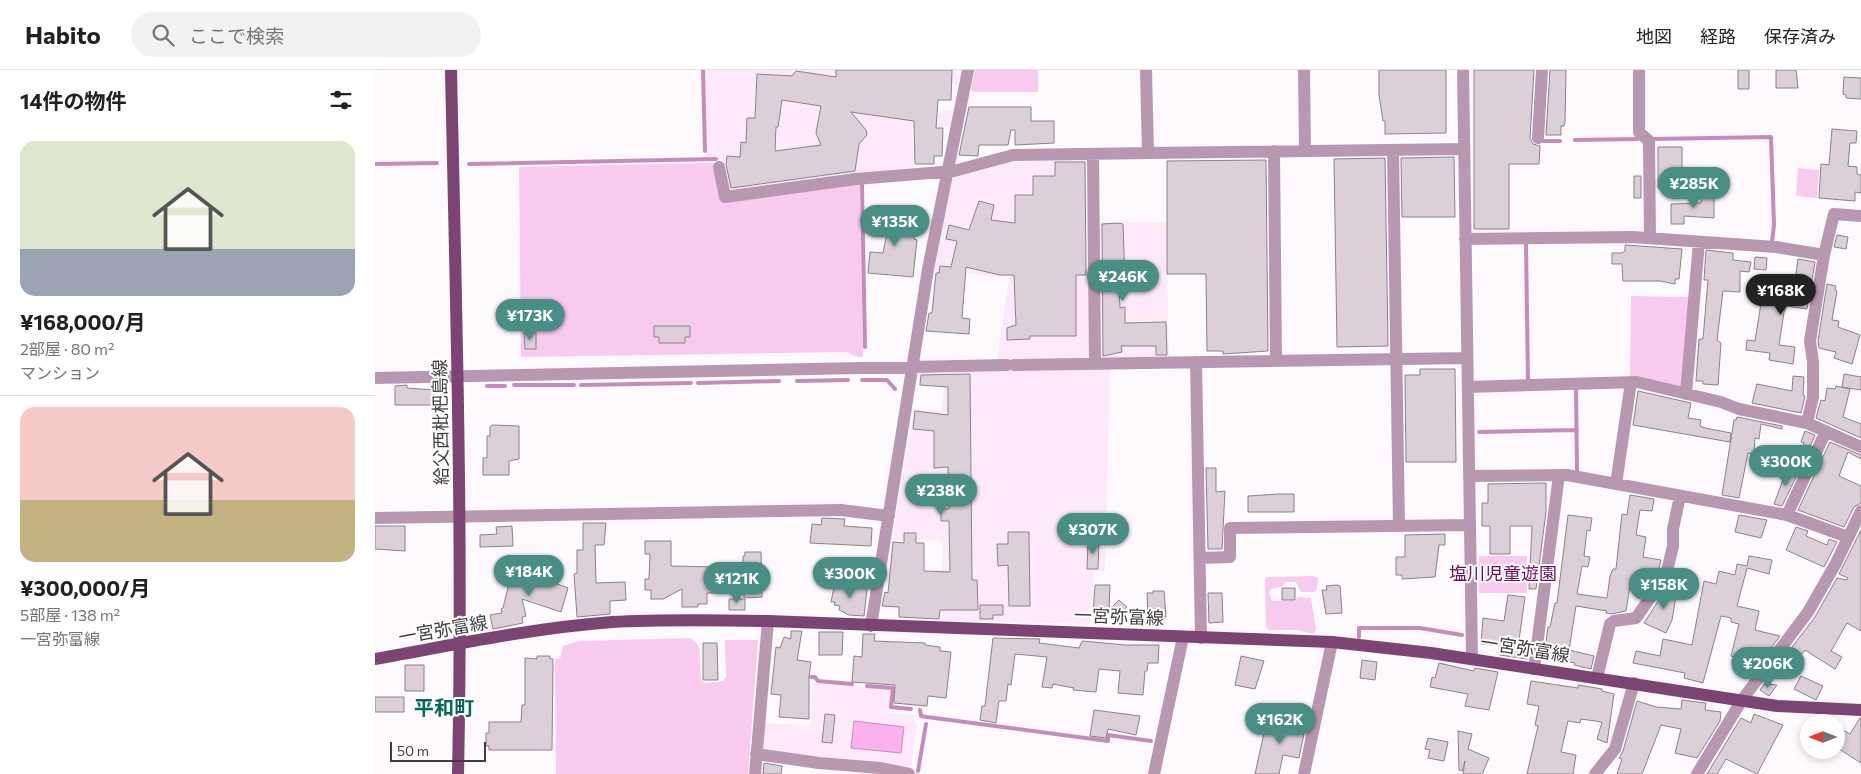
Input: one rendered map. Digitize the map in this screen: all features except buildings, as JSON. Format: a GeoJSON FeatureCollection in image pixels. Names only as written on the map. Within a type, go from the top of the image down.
{"type":"FeatureCollection","features":[{"type":"Feature","properties":{"kind":"main road","name":"給父西枇杷島線"},"geometry":{"type":"LineString","coordinates":[[451,70],[460,516],[461,643],[458,774]]}},
{"type":"Feature","properties":{"kind":"main road","name":"一宮弥富線"},"geometry":{"type":"LineString","coordinates":[[375,659],[461,643],[612,622],[680,620],[768,621],[1332,642],[1472,658],[1777,706],[1861,710]]}},
{"type":"Feature","properties":{"kind":"street"},"geometry":{"type":"LineString","coordinates":[[871,626],[914,367],[928,269],[968,70]]}},
{"type":"Feature","properties":{"kind":"street"},"geometry":{"type":"LineString","coordinates":[[1146,70],[1148,153]]}},
{"type":"Feature","properties":{"kind":"street"},"geometry":{"type":"LineString","coordinates":[[1304,70],[1305,151]]}},
{"type":"Feature","properties":{"kind":"street"},"geometry":{"type":"LineString","coordinates":[[1463,70],[1472,658]]}},
{"type":"Feature","properties":{"kind":"street"},"geometry":{"type":"LineString","coordinates":[[1538,138],[1543,70]]}},
{"type":"Feature","properties":{"kind":"street"},"geometry":{"type":"LineString","coordinates":[[1639,70],[1639,132],[1649,141],[1650,238]]}},
{"type":"Feature","properties":{"kind":"street"},"geometry":{"type":"LineString","coordinates":[[719,168],[725,197],[856,179],[953,171],[1013,156],[1464,149]]}},
{"type":"Feature","properties":{"kind":"street"},"geometry":{"type":"LineString","coordinates":[[1393,150],[1399,526]]}},
{"type":"Feature","properties":{"kind":"street"},"geometry":{"type":"LineString","coordinates":[[1274,151],[1276,361]]}},
{"type":"Feature","properties":{"kind":"street"},"geometry":{"type":"LineString","coordinates":[[1093,154],[1095,364]]}},
{"type":"Feature","properties":{"kind":"street"},"geometry":{"type":"LineString","coordinates":[[1807,423],[1813,397],[1813,362],[1810,340],[1824,255],[1834,214],[1861,216]]}},
{"type":"Feature","properties":{"kind":"street"},"geometry":{"type":"LineString","coordinates":[[1465,239],[1650,238],[1776,247],[1824,255]]}},
{"type":"Feature","properties":{"kind":"street"},"geometry":{"type":"LineString","coordinates":[[1686,394],[1699,242]]}},
{"type":"Feature","properties":{"kind":"street"},"geometry":{"type":"LineString","coordinates":[[375,378],[1467,358]]}},
{"type":"Feature","properties":{"kind":"street"},"geometry":{"type":"LineString","coordinates":[[1196,362],[1201,638]]}},
{"type":"Feature","properties":{"kind":"street"},"geometry":{"type":"LineString","coordinates":[[1467,387],[1631,382],[1686,394],[1739,409],[1807,423],[1861,447]]}},
{"type":"Feature","properties":{"kind":"street"},"geometry":{"type":"LineString","coordinates":[[1616,484],[1631,382]]}},
{"type":"Feature","properties":{"kind":"street"},"geometry":{"type":"LineString","coordinates":[[1787,515],[1827,431]]}},
{"type":"Feature","properties":{"kind":"street"},"geometry":{"type":"LineString","coordinates":[[1469,476],[1559,475],[1616,484],[1787,515],[1848,537]]}},
{"type":"Feature","properties":{"kind":"street"},"geometry":{"type":"LineString","coordinates":[[1535,669],[1559,475]]}},
{"type":"Feature","properties":{"kind":"street"},"geometry":{"type":"LineString","coordinates":[[1597,678],[1611,624],[1614,621],[1636,618],[1666,575],[1673,546],[1673,529],[1680,496]]}},
{"type":"Feature","properties":{"kind":"street"},"geometry":{"type":"LineString","coordinates":[[375,518],[841,510],[889,516]]}},
{"type":"Feature","properties":{"kind":"street"},"geometry":{"type":"LineString","coordinates":[[1697,774],[1742,700],[1808,612],[1836,563],[1861,511]]}},
{"type":"Feature","properties":{"kind":"street"},"geometry":{"type":"LineString","coordinates":[[1200,558],[1230,558],[1230,528],[1470,525]]}},
{"type":"Feature","properties":{"kind":"street"},"geometry":{"type":"LineString","coordinates":[[755,774],[768,621]]}},
{"type":"Feature","properties":{"kind":"street"},"geometry":{"type":"LineString","coordinates":[[1154,774],[1183,637]]}},
{"type":"Feature","properties":{"kind":"street"},"geometry":{"type":"LineString","coordinates":[[1304,774],[1332,642]]}},
{"type":"Feature","properties":{"kind":"street"},"geometry":{"type":"LineString","coordinates":[[1595,774],[1615,749],[1634,683]]}},
{"type":"Feature","properties":{"kind":"street"},"geometry":{"type":"LineString","coordinates":[[756,754],[819,763],[880,768],[906,774]]}},
{"type":"Feature","properties":{"kind":"shaded area"},"geometry":{"type":"Polygon","coordinates":[[[705,70],[960,70],[957,85],[922,82],[918,114],[940,114],[946,110],[953,110],[950,127],[913,127],[913,167],[732,192],[727,190],[722,158],[706,158],[705,70]]]}},
{"type":"Feature","properties":{"kind":"shaded area"},"geometry":{"type":"Polygon","coordinates":[[[1088,157],[1091,357],[1088,360],[997,361],[1009,277],[934,271],[953,177],[1013,158],[1088,157]]]}},
{"type":"Feature","properties":{"kind":"shaded area"},"geometry":{"type":"Polygon","coordinates":[[[1098,222],[1166,222],[1169,358],[1104,359],[1101,357],[1098,222]]]}},
{"type":"Feature","properties":{"kind":"shaded area"},"geometry":{"type":"Polygon","coordinates":[[[1110,369],[1105,571],[1094,571],[1090,624],[941,620],[943,546],[938,540],[892,540],[914,409],[942,411],[944,388],[918,385],[920,372],[1110,369]]]}},
{"type":"Feature","properties":{"kind":"shaded area"},"geometry":{"type":"Polygon","coordinates":[[[813,683],[891,689],[889,713],[914,715],[914,722],[917,724],[911,769],[768,752],[763,748],[765,723],[810,726],[813,683]]]}},
{"type":"Feature","properties":{"kind":"shaded area"},"geometry":{"type":"Polygon","coordinates":[[[854,721],[904,727],[901,753],[851,748],[854,721]]]}},
{"type":"Feature","properties":{"kind":"green space"},"geometry":{"type":"Polygon","coordinates":[[[975,70],[1038,70],[1038,92],[973,92],[971,89],[975,70]]]}},
{"type":"Feature","properties":{"kind":"green space"},"geometry":{"type":"Polygon","coordinates":[[[714,163],[721,202],[860,184],[863,357],[857,357],[847,352],[521,357],[519,167],[714,163]]]}},
{"type":"Feature","properties":{"kind":"green space"},"geometry":{"type":"Polygon","coordinates":[[[1798,168],[1819,170],[1817,198],[1796,196],[1798,168]]]}},
{"type":"Feature","properties":{"kind":"green space"},"geometry":{"type":"Polygon","coordinates":[[[1631,296],[1691,297],[1684,385],[1680,388],[1630,377],[1631,296]]]}},
{"type":"Feature","properties":{"kind":"green space","name":"塩川児童遊園"},"geometry":{"type":"Polygon","coordinates":[[[1479,556],[1527,556],[1527,593],[1479,593],[1479,556]]]}},
{"type":"Feature","properties":{"kind":"green space"},"geometry":{"type":"Polygon","coordinates":[[[1313,576],[1318,578],[1317,589],[1314,592],[1301,592],[1296,582],[1286,582],[1281,587],[1271,589],[1269,592],[1272,601],[1295,601],[1298,597],[1311,598],[1316,630],[1313,634],[1297,630],[1268,630],[1266,626],[1265,579],[1267,577],[1313,576]]]}},
{"type":"Feature","properties":{"kind":"green space"},"geometry":{"type":"Polygon","coordinates":[[[691,638],[699,646],[701,680],[705,683],[723,681],[726,677],[725,640],[758,640],[748,774],[556,774],[555,659],[560,659],[563,646],[580,641],[691,638]]]}},
{"type":"Feature","properties":{"kind":"waterway"},"geometry":{"type":"LineString","coordinates":[[703,70],[705,151]]}},
{"type":"Feature","properties":{"kind":"waterway"},"geometry":{"type":"LineString","coordinates":[[1652,139],[1771,137],[1774,225],[1772,242]]}},
{"type":"Feature","properties":{"kind":"waterway"},"geometry":{"type":"LineString","coordinates":[[1575,140],[1638,139]]}},
{"type":"Feature","properties":{"kind":"waterway"},"geometry":{"type":"LineString","coordinates":[[1540,141],[1560,141]]}},
{"type":"Feature","properties":{"kind":"waterway"},"geometry":{"type":"LineString","coordinates":[[469,164],[716,159]]}},
{"type":"Feature","properties":{"kind":"waterway"},"geometry":{"type":"LineString","coordinates":[[375,164],[437,163]]}},
{"type":"Feature","properties":{"kind":"waterway"},"geometry":{"type":"LineString","coordinates":[[862,185],[865,347]]}},
{"type":"Feature","properties":{"kind":"waterway"},"geometry":{"type":"LineString","coordinates":[[1526,244],[1528,381]]}},
{"type":"Feature","properties":{"kind":"waterway"},"geometry":{"type":"LineString","coordinates":[[797,381],[848,380]]}},
{"type":"Feature","properties":{"kind":"waterway"},"geometry":{"type":"LineString","coordinates":[[862,380],[887,380],[895,389]]}},
{"type":"Feature","properties":{"kind":"waterway"},"geometry":{"type":"LineString","coordinates":[[698,383],[779,381]]}},
{"type":"Feature","properties":{"kind":"waterway"},"geometry":{"type":"LineString","coordinates":[[581,385],[691,383]]}},
{"type":"Feature","properties":{"kind":"waterway"},"geometry":{"type":"LineString","coordinates":[[514,385],[574,385]]}},
{"type":"Feature","properties":{"kind":"waterway"},"geometry":{"type":"LineString","coordinates":[[487,386],[505,386]]}},
{"type":"Feature","properties":{"kind":"waterway"},"geometry":{"type":"LineString","coordinates":[[1576,388],[1577,471]]}},
{"type":"Feature","properties":{"kind":"waterway"},"geometry":{"type":"LineString","coordinates":[[1479,432],[1577,430]]}},
{"type":"Feature","properties":{"kind":"waterway"},"geometry":{"type":"LineString","coordinates":[[1359,637],[1359,628],[1420,628],[1462,635]]}},
{"type":"Feature","properties":{"kind":"waterway"},"geometry":{"type":"LineString","coordinates":[[811,677],[815,677],[818,681],[852,684]]}},
{"type":"Feature","properties":{"kind":"waterway"},"geometry":{"type":"LineString","coordinates":[[867,686],[893,688],[891,707],[911,709]]}},
{"type":"Feature","properties":{"kind":"waterway"},"geometry":{"type":"LineString","coordinates":[[920,710],[921,716],[927,717],[1108,741],[1108,735],[1151,741]]}},
{"type":"Feature","properties":{"kind":"waterway"},"geometry":{"type":"LineString","coordinates":[[918,771],[926,724]]}},
{"type":"Feature","properties":{"kind":"district","name":"平和町"},"geometry":{"type":"Point","coordinates":[444,708]}}]}
